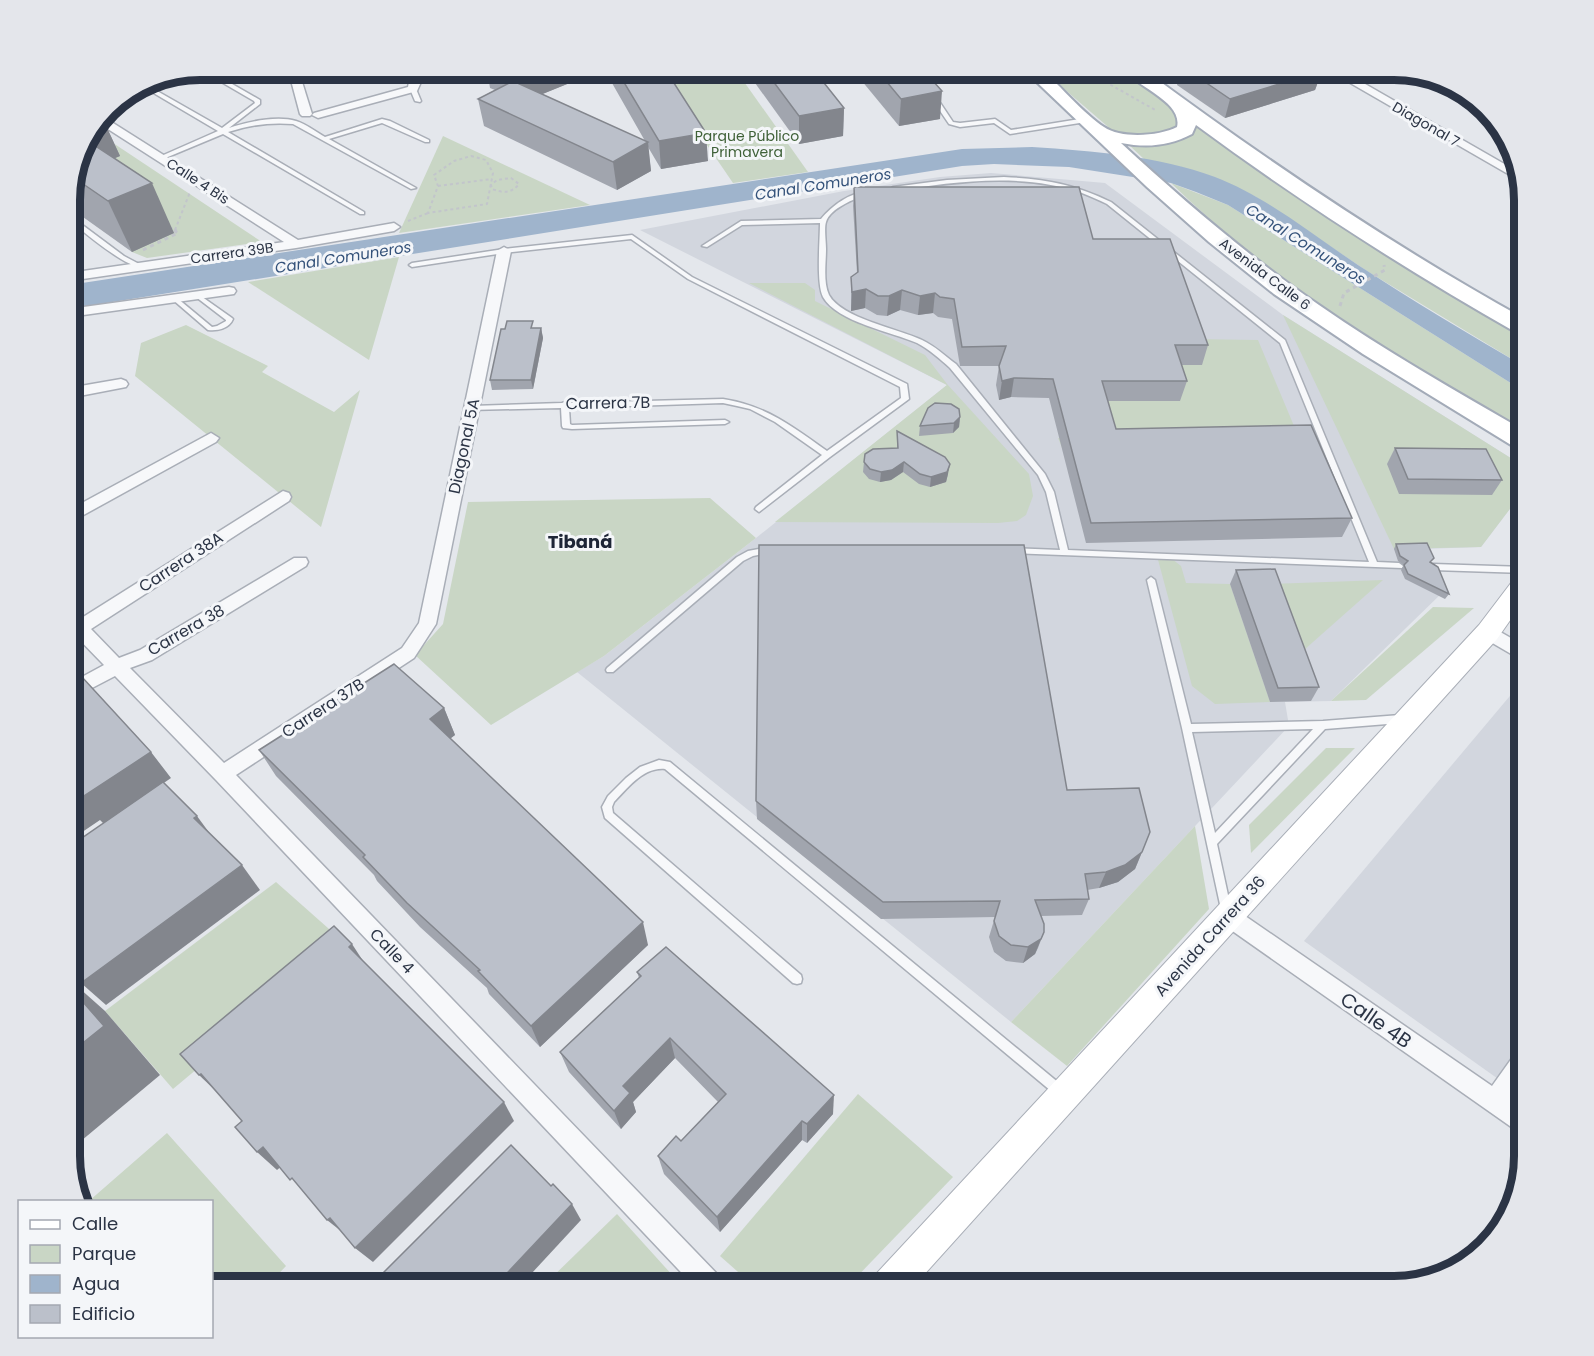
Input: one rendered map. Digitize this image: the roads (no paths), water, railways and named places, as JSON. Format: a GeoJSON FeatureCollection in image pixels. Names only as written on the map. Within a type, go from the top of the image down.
{"type":"FeatureCollection","features":[{"type":"Feature","properties":{"kind":"main road","name":"Avenida Calle 6"},"geometry":{"type":"LineString","coordinates":[[1044,80],[1217,239],[1283,290],[1373,349],[1514,435]]}},
{"type":"Feature","properties":{"kind":"main road"},"geometry":{"type":"LineString","coordinates":[[1147,80],[1277,176],[1344,220],[1514,318]]}},
{"type":"Feature","properties":{"kind":"main road"},"geometry":{"type":"LineString","coordinates":[[1098,131],[1138,140],[1178,135],[1186,130],[1188,122],[1185,109]]}},
{"type":"Feature","properties":{"kind":"main road","name":"Avenida Carrera 36"},"geometry":{"type":"LineString","coordinates":[[899,1276],[1488,632],[1514,596]]}},
{"type":"Feature","properties":{"kind":"street"},"geometry":{"type":"LineString","coordinates":[[297,80],[312,114],[414,86],[413,80]]}},
{"type":"Feature","properties":{"kind":"street","name":"Diagonal 7"},"geometry":{"type":"LineString","coordinates":[[1350,80],[1511,173]]}},
{"type":"Feature","properties":{"kind":"street","name":"Calle 4 Bis"},"geometry":{"type":"LineString","coordinates":[[106,123],[296,244]]}},
{"type":"Feature","properties":{"kind":"street"},"geometry":{"type":"LineString","coordinates":[[1506,170],[1510,166]]}},
{"type":"Feature","properties":{"kind":"street","name":"Carrera 39B"},"geometry":{"type":"LineString","coordinates":[[80,275],[134,263],[296,244],[394,227]]}},
{"type":"Feature","properties":{"kind":"street","name":"Diagonal 5A"},"geometry":{"type":"LineString","coordinates":[[419,639],[427,624],[504,251]]}},
{"type":"Feature","properties":{"kind":"street"},"geometry":{"type":"LineString","coordinates":[[80,312],[229,291]]}},
{"type":"Feature","properties":{"kind":"street"},"geometry":{"type":"LineString","coordinates":[[80,391],[121,384]]}},
{"type":"Feature","properties":{"kind":"street"},"geometry":{"type":"LineString","coordinates":[[80,511],[212,438]]}},
{"type":"Feature","properties":{"kind":"street","name":"Carrera 38A"},"geometry":{"type":"LineString","coordinates":[[80,619],[283,497]]}},
{"type":"Feature","properties":{"kind":"street","name":"Carrera 38"},"geometry":{"type":"LineString","coordinates":[[80,687],[117,666],[146,655],[300,562]]}},
{"type":"Feature","properties":{"kind":"street","name":"Calle 4"},"geometry":{"type":"LineString","coordinates":[[80,629],[223,774],[702,1276]]}},
{"type":"Feature","properties":{"kind":"street"},"geometry":{"type":"LineString","coordinates":[[1488,632],[1514,648]]}},
{"type":"Feature","properties":{"kind":"street","name":"Carrera 37B"},"geometry":{"type":"LineString","coordinates":[[223,774],[408,652],[419,639]]}},
{"type":"Feature","properties":{"kind":"street","name":"Calle 4B"},"geometry":{"type":"LineString","coordinates":[[1228,916],[1514,1115]]}},
{"type":"Feature","properties":{"kind":"street"},"geometry":{"type":"LineString","coordinates":[[1495,1102],[1514,1075]]}},
{"type":"Feature","properties":{"kind":"lane"},"geometry":{"type":"LineString","coordinates":[[222,80],[257,100],[258,104],[222,131]]}},
{"type":"Feature","properties":{"kind":"lane"},"geometry":{"type":"LineString","coordinates":[[414,86],[418,101]]}},
{"type":"Feature","properties":{"kind":"lane"},"geometry":{"type":"LineString","coordinates":[[152,90],[362,213]]}},
{"type":"Feature","properties":{"kind":"lane"},"geometry":{"type":"LineString","coordinates":[[934,97],[951,123],[995,121],[1005,129],[1016,132],[1098,131]]}},
{"type":"Feature","properties":{"kind":"lane"},"geometry":{"type":"LineString","coordinates":[[161,158],[222,131],[276,120],[294,122],[412,188]]}},
{"type":"Feature","properties":{"kind":"lane"},"geometry":{"type":"LineString","coordinates":[[324,139],[388,122],[427,141]]}},
{"type":"Feature","properties":{"kind":"lane"},"geometry":{"type":"LineString","coordinates":[[888,189],[957,181],[1022,180],[1082,189],[1109,203],[1283,342],[1374,565]]}},
{"type":"Feature","properties":{"kind":"lane"},"geometry":{"type":"LineString","coordinates":[[877,191],[842,203],[823,221],[823,284],[826,297],[837,307],[857,318],[921,342],[953,366],[1041,474],[1050,492],[1064,551]]}},
{"type":"Feature","properties":{"kind":"lane"},"geometry":{"type":"LineString","coordinates":[[705,246],[741,223],[823,221]]}},
{"type":"Feature","properties":{"kind":"lane"},"geometry":{"type":"LineString","coordinates":[[80,225],[134,263]]}},
{"type":"Feature","properties":{"kind":"lane"},"geometry":{"type":"LineString","coordinates":[[412,264],[633,237],[690,278],[904,386],[905,399],[827,455],[759,509]]}},
{"type":"Feature","properties":{"kind":"lane"},"geometry":{"type":"LineString","coordinates":[[174,299],[210,329],[219,328],[230,322],[230,319],[198,296]]}},
{"type":"Feature","properties":{"kind":"lane","name":"Carrera 7B"},"geometry":{"type":"LineString","coordinates":[[472,408],[723,400],[743,403],[762,410],[827,455]]}},
{"type":"Feature","properties":{"kind":"lane"},"geometry":{"type":"LineString","coordinates":[[565,404],[566,426],[572,427],[725,422]]}},
{"type":"Feature","properties":{"kind":"lane"},"geometry":{"type":"LineString","coordinates":[[609,670],[740,559],[751,553],[779,550]]}},
{"type":"Feature","properties":{"kind":"lane"},"geometry":{"type":"LineString","coordinates":[[1005,551],[1064,551],[1400,566]]}},
{"type":"Feature","properties":{"kind":"lane"},"geometry":{"type":"LineString","coordinates":[[1432,567],[1514,570]]}},
{"type":"Feature","properties":{"kind":"lane"},"geometry":{"type":"LineString","coordinates":[[1151,580],[1187,728],[1228,916]]}},
{"type":"Feature","properties":{"kind":"lane"},"geometry":{"type":"LineString","coordinates":[[1187,728],[1323,725],[1409,719]]}},
{"type":"Feature","properties":{"kind":"lane"},"geometry":{"type":"LineString","coordinates":[[1212,843],[1323,725]]}},
{"type":"Feature","properties":{"kind":"lane"},"geometry":{"type":"LineString","coordinates":[[798,979],[608,815],[607,807],[610,799],[648,766],[659,763],[667,765],[1064,1095]]}},
{"type":"Feature","properties":{"kind":"water","name":"Canal Comuneros"},"geometry":{"type":"Polygon","coordinates":[[[1032,147],[1148,159],[1193,170],[1234,185],[1307,229],[1399,291],[1514,361],[1514,385],[1228,205],[1171,183],[1069,167],[994,164],[962,166],[80,307],[80,283],[962,149],[1032,147]]]}},
{"type":"Feature","properties":{"kind":"district","name":"Tibaná"},"geometry":{"type":"Point","coordinates":[580,541]}},
{"type":"Feature","properties":{"kind":"park label","name":"Parque Público Primavera"},"geometry":{"type":"Point","coordinates":[747,144]}}]}
